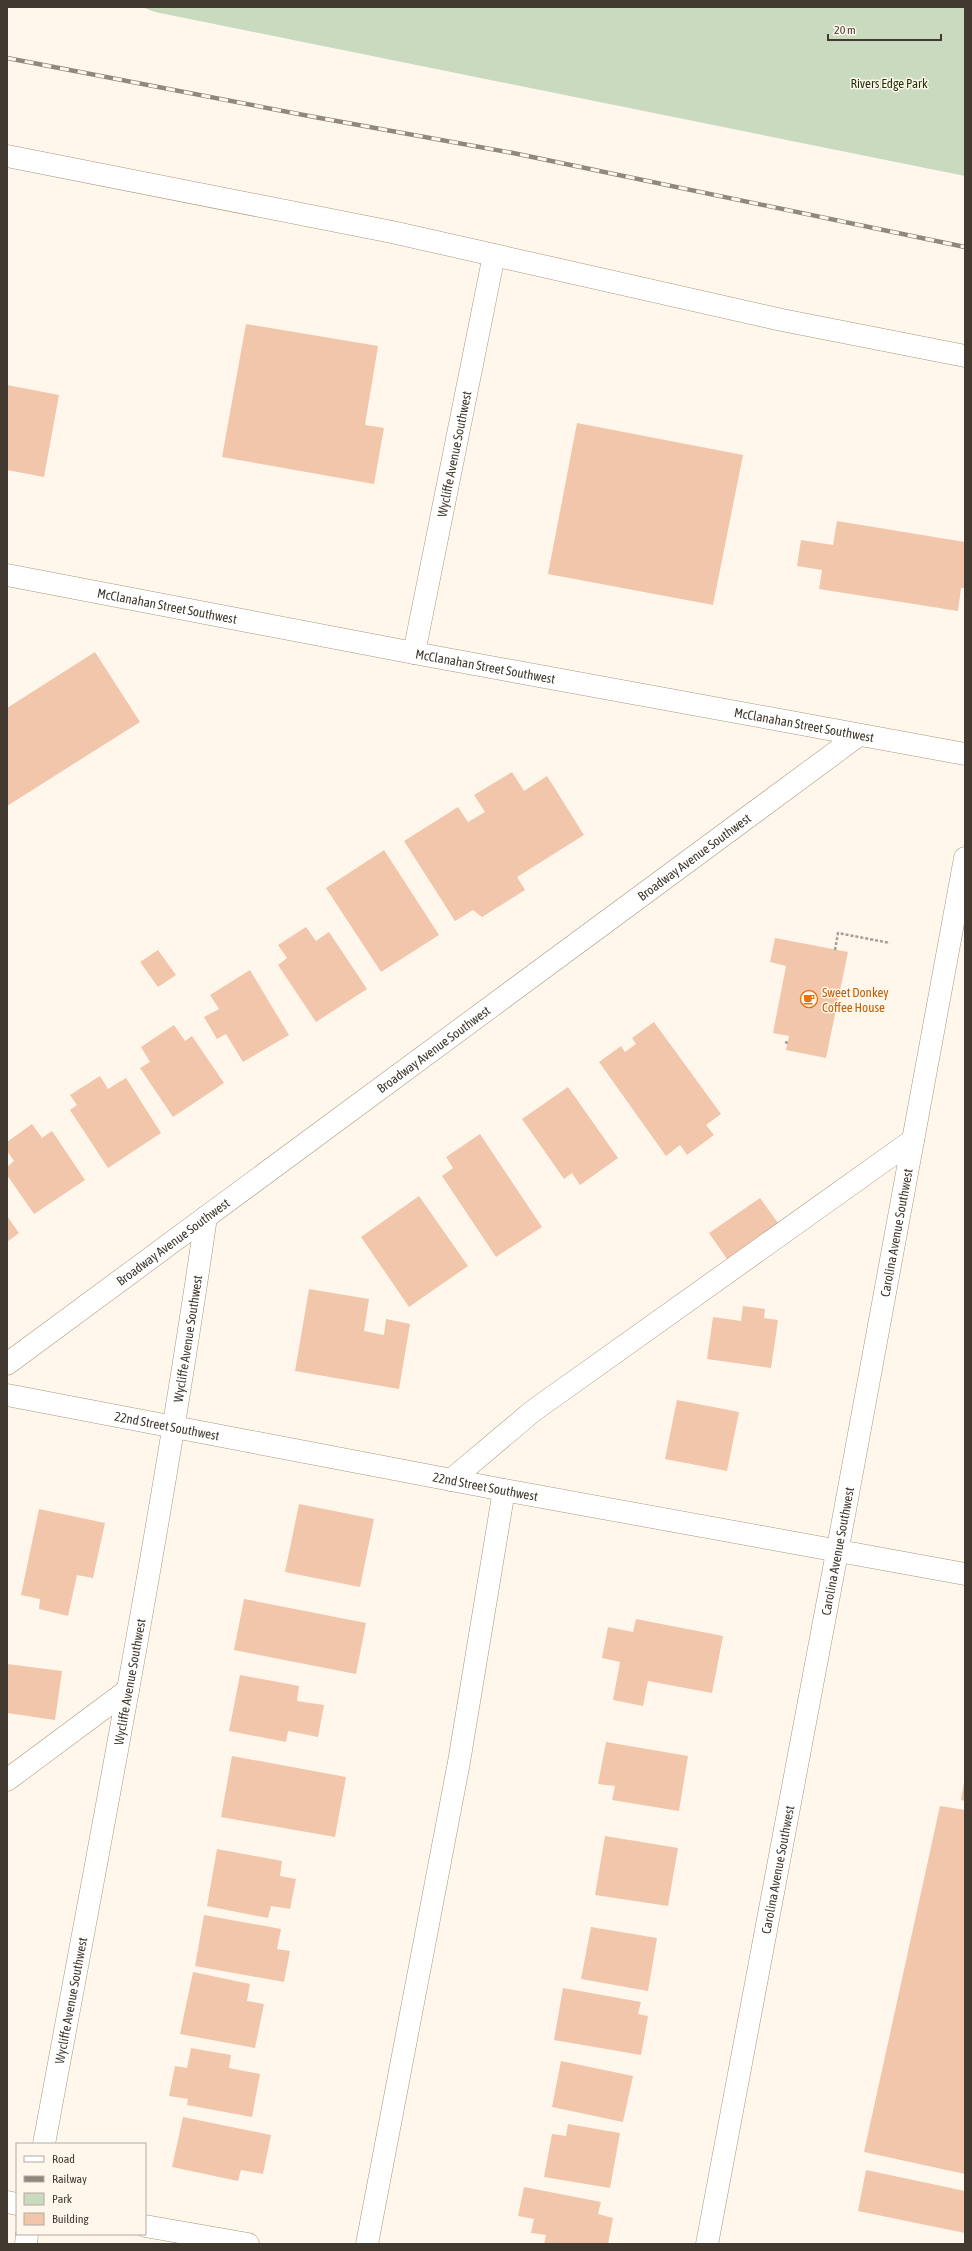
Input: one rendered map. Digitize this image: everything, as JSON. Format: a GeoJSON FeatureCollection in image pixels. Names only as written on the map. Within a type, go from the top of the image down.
{"type":"FeatureCollection","features":[{"type":"Feature","properties":{"kind":"street"},"geometry":{"type":"LineString","coordinates":[[7,156],[384,230],[782,320],[965,356]]}},
{"type":"Feature","properties":{"kind":"street","name":"Wycliffe Avenue Southwest"},"geometry":{"type":"LineString","coordinates":[[414,653],[494,255]]}},
{"type":"Feature","properties":{"kind":"street","name":"McClanahan Street Southwest"},"geometry":{"type":"LineString","coordinates":[[7,575],[414,653],[965,754]]}},
{"type":"Feature","properties":{"kind":"street","name":"Broadway Avenue Southwest"},"geometry":{"type":"LineString","coordinates":[[7,1364],[859,735]]}},
{"type":"Feature","properties":{"kind":"street","name":"Carolina Avenue Southwest"},"geometry":{"type":"LineString","coordinates":[[707,2244],[965,858]]}},
{"type":"Feature","properties":{"kind":"street"},"geometry":{"type":"LineString","coordinates":[[451,1480],[533,1411],[913,1140]]}},
{"type":"Feature","properties":{"kind":"street","name":"Wycliffe Avenue Southwest"},"geometry":{"type":"LineString","coordinates":[[44,2143],[128,1690],[173,1427],[206,1217]]}},
{"type":"Feature","properties":{"kind":"street","name":"22nd Street Southwest"},"geometry":{"type":"LineString","coordinates":[[7,1395],[504,1490],[837,1552],[965,1574]]}},
{"type":"Feature","properties":{"kind":"street"},"geometry":{"type":"LineString","coordinates":[[367,2244],[459,1762],[504,1490]]}},
{"type":"Feature","properties":{"kind":"street"},"geometry":{"type":"LineString","coordinates":[[7,1780],[128,1690]]}},
{"type":"Feature","properties":{"kind":"street"},"geometry":{"type":"LineString","coordinates":[[146,2226],[248,2244]]}},
{"type":"Feature","properties":{"kind":"path"},"geometry":{"type":"LineString","coordinates":[[835,950],[838,933],[890,943]]}},
{"type":"Feature","properties":{"kind":"green space","name":"Rivers Edge Park"},"geometry":{"type":"Polygon","coordinates":[[[142,7],[965,7],[965,176],[155,12],[142,7]]]}},
{"type":"Feature","properties":{"kind":"building"},"geometry":{"type":"Polygon","coordinates":[[[246,324],[378,346],[365,425],[384,428],[374,484],[222,457],[246,324]]]}},
{"type":"Feature","properties":{"kind":"building"},"geometry":{"type":"Polygon","coordinates":[[[7,385],[59,395],[44,477],[7,470],[7,385]]]}},
{"type":"Feature","properties":{"kind":"building"},"geometry":{"type":"Polygon","coordinates":[[[577,423],[743,455],[713,605],[548,574],[577,423]]]}},
{"type":"Feature","properties":{"kind":"building"},"geometry":{"type":"Polygon","coordinates":[[[837,521],[965,542],[965,588],[961,588],[958,611],[819,589],[822,570],[797,566],[801,540],[833,545],[837,521]]]}},
{"type":"Feature","properties":{"kind":"building"},"geometry":{"type":"Polygon","coordinates":[[[95,652],[140,722],[7,806],[7,708],[95,652]]]}},
{"type":"Feature","properties":{"kind":"building"},"geometry":{"type":"Polygon","coordinates":[[[512,772],[524,791],[547,776],[584,835],[517,877],[525,890],[482,917],[473,910],[455,921],[404,841],[458,807],[468,822],[485,812],[474,795],[512,772]]]}},
{"type":"Feature","properties":{"kind":"building"},"geometry":{"type":"Polygon","coordinates":[[[384,850],[439,935],[381,972],[326,888],[384,850]]]}},
{"type":"Feature","properties":{"kind":"building"},"geometry":{"type":"Polygon","coordinates":[[[306,927],[316,941],[329,932],[367,989],[316,1022],[278,965],[287,958],[278,945],[306,927]]]}},
{"type":"Feature","properties":{"kind":"building","name":"Sweet Donkey Coffee House"},"geometry":{"type":"Polygon","coordinates":[[[775,938],[848,952],[826,1058],[786,1050],[789,1036],[773,1033],[786,966],[770,962],[775,938]]]}},
{"type":"Feature","properties":{"kind":"building"},"geometry":{"type":"Polygon","coordinates":[[[158,950],[176,975],[158,987],[140,962],[158,950]]]}},
{"type":"Feature","properties":{"kind":"building"},"geometry":{"type":"Polygon","coordinates":[[[250,970],[289,1035],[243,1062],[226,1034],[217,1039],[204,1017],[219,1009],[210,995],[250,970]]]}},
{"type":"Feature","properties":{"kind":"building"},"geometry":{"type":"Polygon","coordinates":[[[654,1022],[721,1114],[706,1125],[714,1135],[687,1155],[680,1145],[666,1156],[599,1062],[621,1046],[625,1052],[636,1044],[632,1038],[654,1022]]]}},
{"type":"Feature","properties":{"kind":"building"},"geometry":{"type":"Polygon","coordinates":[[[174,1025],[185,1041],[192,1036],[224,1083],[173,1117],[140,1068],[150,1062],[141,1047],[174,1025]]]}},
{"type":"Feature","properties":{"kind":"building"},"geometry":{"type":"Polygon","coordinates":[[[100,1076],[108,1089],[126,1078],[161,1133],[108,1168],[70,1110],[77,1105],[70,1095],[100,1076]]]}},
{"type":"Feature","properties":{"kind":"building"},"geometry":{"type":"Polygon","coordinates":[[[568,1087],[618,1158],[580,1185],[572,1173],[564,1179],[522,1119],[568,1087]]]}},
{"type":"Feature","properties":{"kind":"building"},"geometry":{"type":"Polygon","coordinates":[[[32,1124],[42,1138],[52,1131],[85,1180],[34,1214],[7,1175],[7,1167],[14,1161],[7,1151],[7,1142],[32,1124]]]}},
{"type":"Feature","properties":{"kind":"building"},"geometry":{"type":"Polygon","coordinates":[[[480,1134],[542,1227],[496,1257],[442,1176],[453,1168],[446,1157],[480,1134]]]}},
{"type":"Feature","properties":{"kind":"building"},"geometry":{"type":"Polygon","coordinates":[[[419,1196],[468,1266],[409,1307],[361,1237],[419,1196]]]}},
{"type":"Feature","properties":{"kind":"building"},"geometry":{"type":"Polygon","coordinates":[[[760,1198],[778,1223],[727,1259],[709,1233],[760,1198]]]}},
{"type":"Feature","properties":{"kind":"building"},"geometry":{"type":"Polygon","coordinates":[[[7,1216],[19,1233],[7,1242],[7,1216]]]}},
{"type":"Feature","properties":{"kind":"building"},"geometry":{"type":"Polygon","coordinates":[[[309,1289],[369,1299],[364,1331],[384,1335],[386,1319],[410,1324],[399,1389],[295,1371],[309,1289]]]}},
{"type":"Feature","properties":{"kind":"building"},"geometry":{"type":"Polygon","coordinates":[[[743,1306],[765,1309],[764,1318],[778,1320],[771,1368],[707,1359],[713,1317],[741,1321],[743,1306]]]}},
{"type":"Feature","properties":{"kind":"building"},"geometry":{"type":"Polygon","coordinates":[[[677,1400],[739,1412],[727,1471],[665,1459],[677,1400]]]}},
{"type":"Feature","properties":{"kind":"building"},"geometry":{"type":"Polygon","coordinates":[[[299,1504],[374,1519],[360,1587],[285,1572],[299,1504]]]}},
{"type":"Feature","properties":{"kind":"building"},"geometry":{"type":"Polygon","coordinates":[[[39,1509],[105,1523],[93,1578],[77,1575],[68,1616],[39,1609],[40,1599],[21,1595],[39,1509]]]}},
{"type":"Feature","properties":{"kind":"building"},"geometry":{"type":"Polygon","coordinates":[[[244,1599],[366,1623],[356,1674],[234,1650],[244,1599]]]}},
{"type":"Feature","properties":{"kind":"building"},"geometry":{"type":"Polygon","coordinates":[[[636,1619],[723,1636],[712,1693],[648,1681],[643,1706],[613,1700],[620,1662],[602,1658],[608,1627],[633,1632],[636,1619]]]}},
{"type":"Feature","properties":{"kind":"building"},"geometry":{"type":"Polygon","coordinates":[[[7,1664],[62,1671],[55,1720],[7,1713],[7,1664]]]}},
{"type":"Feature","properties":{"kind":"building"},"geometry":{"type":"Polygon","coordinates":[[[240,1675],[299,1686],[297,1701],[324,1705],[318,1737],[288,1731],[286,1742],[229,1731],[240,1675]]]}},
{"type":"Feature","properties":{"kind":"building"},"geometry":{"type":"Polygon","coordinates":[[[606,1742],[688,1756],[679,1811],[612,1800],[615,1786],[598,1784],[606,1742]]]}},
{"type":"Feature","properties":{"kind":"building"},"geometry":{"type":"Polygon","coordinates":[[[232,1756],[346,1777],[335,1837],[221,1817],[232,1756]]]}},
{"type":"Feature","properties":{"kind":"building"},"geometry":{"type":"Polygon","coordinates":[[[965,1782],[965,1801],[961,1800],[965,1782]]]}},
{"type":"Feature","properties":{"kind":"building"},"geometry":{"type":"Polygon","coordinates":[[[940,1806],[965,1810],[965,2174],[864,2152],[940,1806]]]}},
{"type":"Feature","properties":{"kind":"building"},"geometry":{"type":"Polygon","coordinates":[[[605,1836],[678,1848],[668,1906],[595,1895],[605,1836]]]}},
{"type":"Feature","properties":{"kind":"building"},"geometry":{"type":"Polygon","coordinates":[[[217,1849],[282,1861],[280,1876],[296,1879],[290,1909],[271,1906],[268,1918],[207,1906],[217,1849]]]}},
{"type":"Feature","properties":{"kind":"building"},"geometry":{"type":"Polygon","coordinates":[[[204,1915],[281,1929],[277,1949],[290,1951],[284,1982],[195,1966],[204,1915]]]}},
{"type":"Feature","properties":{"kind":"building"},"geometry":{"type":"Polygon","coordinates":[[[591,1927],[657,1938],[648,1991],[581,1979],[591,1927]]]}},
{"type":"Feature","properties":{"kind":"building"},"geometry":{"type":"Polygon","coordinates":[[[193,1972],[250,1984],[247,2001],[264,2004],[255,2048],[180,2034],[193,1972]]]}},
{"type":"Feature","properties":{"kind":"building"},"geometry":{"type":"Polygon","coordinates":[[[563,1988],[641,2002],[638,2014],[648,2016],[641,2055],[554,2040],[563,1988]]]}},
{"type":"Feature","properties":{"kind":"building"},"geometry":{"type":"Polygon","coordinates":[[[191,2048],[231,2055],[229,2068],[260,2074],[252,2117],[187,2105],[188,2099],[169,2096],[175,2066],[187,2068],[191,2048]]]}},
{"type":"Feature","properties":{"kind":"building"},"geometry":{"type":"Polygon","coordinates":[[[561,2061],[633,2076],[623,2122],[552,2107],[561,2061]]]}},
{"type":"Feature","properties":{"kind":"building"},"geometry":{"type":"Polygon","coordinates":[[[183,2117],[271,2135],[263,2174],[241,2170],[238,2181],[172,2167],[183,2117]]]}},
{"type":"Feature","properties":{"kind":"building"},"geometry":{"type":"Polygon","coordinates":[[[568,2124],[620,2133],[610,2188],[544,2177],[552,2134],[566,2136],[568,2124]]]}},
{"type":"Feature","properties":{"kind":"building"},"geometry":{"type":"Polygon","coordinates":[[[866,2170],[965,2191],[965,2233],[858,2211],[866,2170]]]}},
{"type":"Feature","properties":{"kind":"building"},"geometry":{"type":"Polygon","coordinates":[[[524,2187],[601,2202],[598,2214],[613,2218],[608,2244],[544,2244],[546,2235],[531,2233],[534,2219],[518,2216],[524,2187]]]}},
{"type":"Feature","properties":{"kind":"railway"},"geometry":{"type":"LineString","coordinates":[[7,58],[309,116],[513,153],[965,247]]}},
{"type":"Feature","properties":{"kind":"place","name":"Sweet Donkey Coffee House"},"geometry":{"type":"Point","coordinates":[809,999]}}]}
